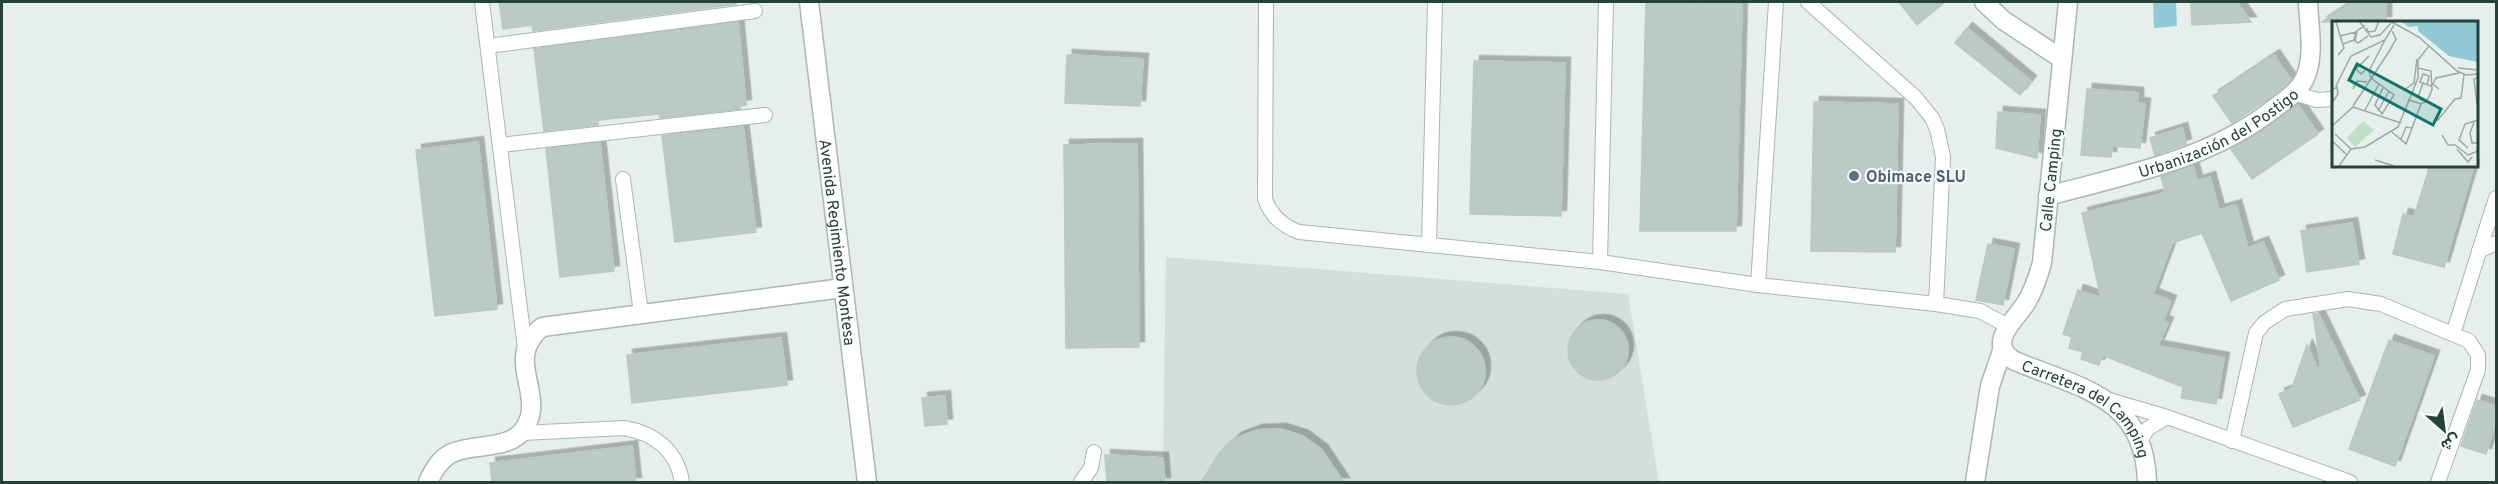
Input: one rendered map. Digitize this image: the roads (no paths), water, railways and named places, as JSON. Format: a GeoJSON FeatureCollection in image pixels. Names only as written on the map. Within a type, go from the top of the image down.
{"type":"FeatureCollection","features":[{"type":"Feature","properties":{"kind":"street","name":"Avenida Regimiento Montesa"},"geometry":{"type":"LineString","coordinates":[[809,2],[867,483]]}},
{"type":"Feature","properties":{"kind":"street"},"geometry":{"type":"LineString","coordinates":[[1984,2],[2003,20],[2062,59]]}},
{"type":"Feature","properties":{"kind":"street","name":"Calle Camping"},"geometry":{"type":"LineString","coordinates":[[1975,483],[1990,386],[2003,348],[2003,338],[2008,326],[2025,304],[2038,278],[2042,263],[2068,2]]}},
{"type":"Feature","properties":{"kind":"street","name":"Urbanización del Postigo"},"geometry":{"type":"LineString","coordinates":[[2048,196],[2195,155],[2245,128],[2295,93],[2304,80],[2311,59],[2308,2]]}},
{"type":"Feature","properties":{"kind":"street"},"geometry":{"type":"LineString","coordinates":[[428,483],[441,461],[451,453],[511,440],[522,433],[530,417],[531,406],[524,358],[525,350],[533,334],[542,327],[843,288]]}},
{"type":"Feature","properties":{"kind":"street","name":"Carretera del Camping"},"geometry":{"type":"LineString","coordinates":[[2003,348],[2015,361],[2107,399],[2126,416],[2140,442],[2148,483]]}},
{"type":"Feature","properties":{"kind":"lane"},"geometry":{"type":"LineString","coordinates":[[482,2],[525,350]]}},
{"type":"Feature","properties":{"kind":"lane"},"geometry":{"type":"LineString","coordinates":[[1266,2],[1264,188],[1269,209],[1282,224],[1299,232],[1600,262],[1758,285],[1936,304],[1980,311],[2008,326]]}},
{"type":"Feature","properties":{"kind":"lane"},"geometry":{"type":"LineString","coordinates":[[1429,246],[1435,2]]}},
{"type":"Feature","properties":{"kind":"lane"},"geometry":{"type":"LineString","coordinates":[[1600,262],[1606,2]]}},
{"type":"Feature","properties":{"kind":"lane"},"geometry":{"type":"LineString","coordinates":[[1758,285],[1776,2]]}},
{"type":"Feature","properties":{"kind":"lane"},"geometry":{"type":"LineString","coordinates":[[1808,2],[1916,98],[1932,118],[1937,129],[1943,157],[1936,304]]}},
{"type":"Feature","properties":{"kind":"lane"},"geometry":{"type":"LineString","coordinates":[[488,46],[755,11]]}},
{"type":"Feature","properties":{"kind":"lane"},"geometry":{"type":"LineString","coordinates":[[2295,93],[2317,100],[2332,99]]}},
{"type":"Feature","properties":{"kind":"lane"},"geometry":{"type":"LineString","coordinates":[[500,145],[765,114]]}},
{"type":"Feature","properties":{"kind":"lane"},"geometry":{"type":"LineString","coordinates":[[623,179],[641,313]]}},
{"type":"Feature","properties":{"kind":"lane"},"geometry":{"type":"LineString","coordinates":[[2453,334],[2496,198]]}},
{"type":"Feature","properties":{"kind":"lane"},"geometry":{"type":"LineString","coordinates":[[2479,251],[2496,243]]}},
{"type":"Feature","properties":{"kind":"lane"},"geometry":{"type":"LineString","coordinates":[[2232,441],[2256,333],[2264,323],[2285,309],[2348,298],[2368,301],[2469,340],[2475,348],[2479,362],[2438,483]]}},
{"type":"Feature","properties":{"kind":"lane"},"geometry":{"type":"LineString","coordinates":[[2107,399],[2167,417],[2349,483]]}},
{"type":"Feature","properties":{"kind":"lane"},"geometry":{"type":"LineString","coordinates":[[2140,442],[2147,429],[2167,417]]}},
{"type":"Feature","properties":{"kind":"lane"},"geometry":{"type":"LineString","coordinates":[[522,433],[624,428],[637,430],[660,441],[669,451],[677,464],[682,483]]}},
{"type":"Feature","properties":{"kind":"lane"},"geometry":{"type":"LineString","coordinates":[[1082,483],[1091,468],[1094,452]]}},
{"type":"Feature","properties":{"kind":"water"},"geometry":{"type":"Polygon","coordinates":[[[2153,2],[2176,2],[2177,26],[2154,28],[2153,2]]]}},
{"type":"Feature","properties":{"kind":"place","name":"Obimace SLU"},"geometry":{"type":"Point","coordinates":[1854,176]}}]}
